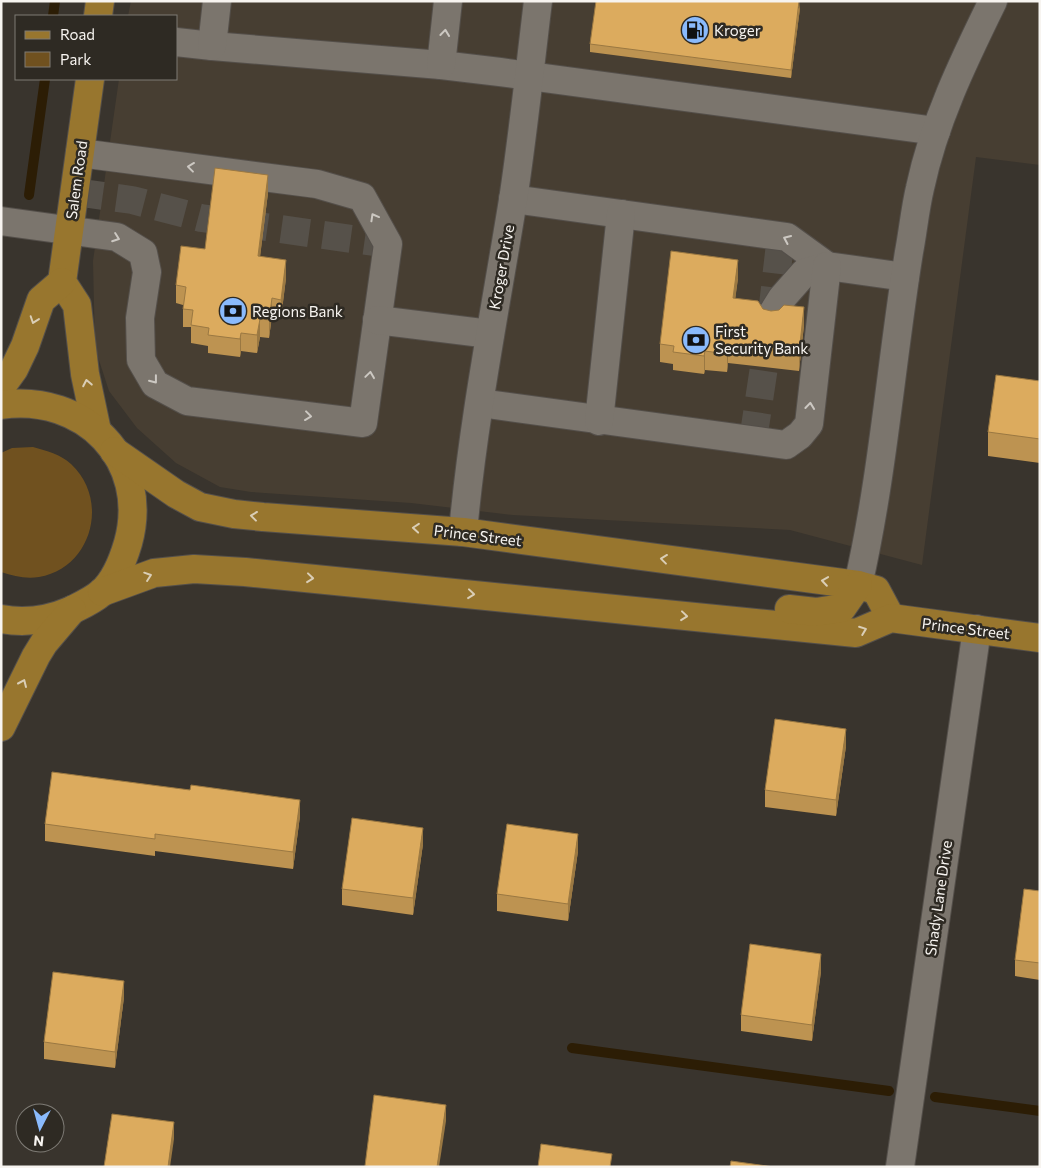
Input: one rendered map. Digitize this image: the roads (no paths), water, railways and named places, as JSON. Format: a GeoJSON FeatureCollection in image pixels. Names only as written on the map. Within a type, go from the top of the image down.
{"type":"FeatureCollection","features":[{"type":"Feature","properties":{"kind":"main road"},"geometry":{"type":"LineString","coordinates":[[98,15],[100,1]]}},
{"type":"Feature","properties":{"kind":"main road","name":"Salem Road"},"geometry":{"type":"LineString","coordinates":[[62,282],[90,80]]}},
{"type":"Feature","properties":{"kind":"main road"},"geometry":{"type":"LineString","coordinates":[[1,387],[14,369],[40,300],[62,282],[77,305],[85,374],[97,431]]}},
{"type":"Feature","properties":{"kind":"main road"},"geometry":{"type":"LineString","coordinates":[[1,405],[22,403],[43,405],[81,418],[97,431],[114,452],[124,470],[130,489],[133,510],[131,531],[126,551],[116,573],[102,592]]}},
{"type":"Feature","properties":{"kind":"main road","name":"Prince Street"},"geometry":{"type":"LineString","coordinates":[[114,452],[176,494],[200,507],[263,517],[463,532],[858,585],[876,590],[891,618],[1040,638]]}},
{"type":"Feature","properties":{"kind":"main road"},"geometry":{"type":"LineString","coordinates":[[1,619],[32,621],[52,618],[86,603],[102,592],[154,573],[194,569],[255,573],[856,633],[891,618]]}},
{"type":"Feature","properties":{"kind":"main road"},"geometry":{"type":"LineString","coordinates":[[636,610],[674,596],[816,612],[842,608],[858,585]]}},
{"type":"Feature","properties":{"kind":"main road"},"geometry":{"type":"LineString","coordinates":[[1,727],[36,656],[44,643],[72,610]]}},
{"type":"Feature","properties":{"kind":"street"},"geometry":{"type":"LineString","coordinates":[[212,46],[218,1]]}},
{"type":"Feature","properties":{"kind":"street"},"geometry":{"type":"LineString","coordinates":[[441,65],[448,1]]}},
{"type":"Feature","properties":{"kind":"street","name":"Kroger Drive"},"geometry":{"type":"LineString","coordinates":[[463,532],[466,497],[490,334],[513,199],[538,1]]}},
{"type":"Feature","properties":{"kind":"street"},"geometry":{"type":"LineString","coordinates":[[858,585],[868,539],[905,277],[920,188],[936,131],[955,80],[992,1]]}},
{"type":"Feature","properties":{"kind":"street"},"geometry":{"type":"LineString","coordinates":[[178,42],[441,65],[936,131]]}},
{"type":"Feature","properties":{"kind":"street"},"geometry":{"type":"LineString","coordinates":[[1,221],[117,237],[143,253],[147,272],[140,318],[141,360],[155,384],[187,401],[363,423],[388,244],[362,197],[317,184],[80,153]]}},
{"type":"Feature","properties":{"kind":"street"},"geometry":{"type":"LineString","coordinates":[[513,199],[787,237],[827,266]]}},
{"type":"Feature","properties":{"kind":"street"},"geometry":{"type":"LineString","coordinates":[[599,421],[621,214]]}},
{"type":"Feature","properties":{"kind":"street"},"geometry":{"type":"LineString","coordinates":[[772,314],[782,298],[804,273],[827,266],[905,277]]}},
{"type":"Feature","properties":{"kind":"street"},"geometry":{"type":"LineString","coordinates":[[480,403],[599,421],[786,445],[800,435],[808,424],[827,266]]}},
{"type":"Feature","properties":{"kind":"street"},"geometry":{"type":"LineString","coordinates":[[377,320],[490,334]]}},
{"type":"Feature","properties":{"kind":"street","name":"Shady Lane Drive"},"geometry":{"type":"LineString","coordinates":[[900,1167],[977,629]]}},
{"type":"Feature","properties":{"kind":"waterway"},"geometry":{"type":"LineString","coordinates":[[53,15],[55,1]]}},
{"type":"Feature","properties":{"kind":"waterway"},"geometry":{"type":"LineString","coordinates":[[29,195],[45,80]]}},
{"type":"Feature","properties":{"kind":"waterway"},"geometry":{"type":"LineString","coordinates":[[572,1048],[889,1091]]}},
{"type":"Feature","properties":{"kind":"waterway"},"geometry":{"type":"LineString","coordinates":[[935,1097],[1040,1111]]}},
{"type":"Feature","properties":{"kind":"tunnel"},"geometry":{"type":"LineString","coordinates":[[75,192],[132,200],[201,218],[388,244]]}},
{"type":"Feature","properties":{"kind":"tunnel"},"geometry":{"type":"LineString","coordinates":[[753,440],[772,314],[781,235]]}},
{"type":"Feature","properties":{"kind":"place","name":"Kroger"},"geometry":{"type":"Point","coordinates":[695,30]}},
{"type":"Feature","properties":{"kind":"place","name":"Regions Bank"},"geometry":{"type":"Point","coordinates":[233,311]}},
{"type":"Feature","properties":{"kind":"place","name":"First Security Bank"},"geometry":{"type":"Point","coordinates":[696,340]}}]}
